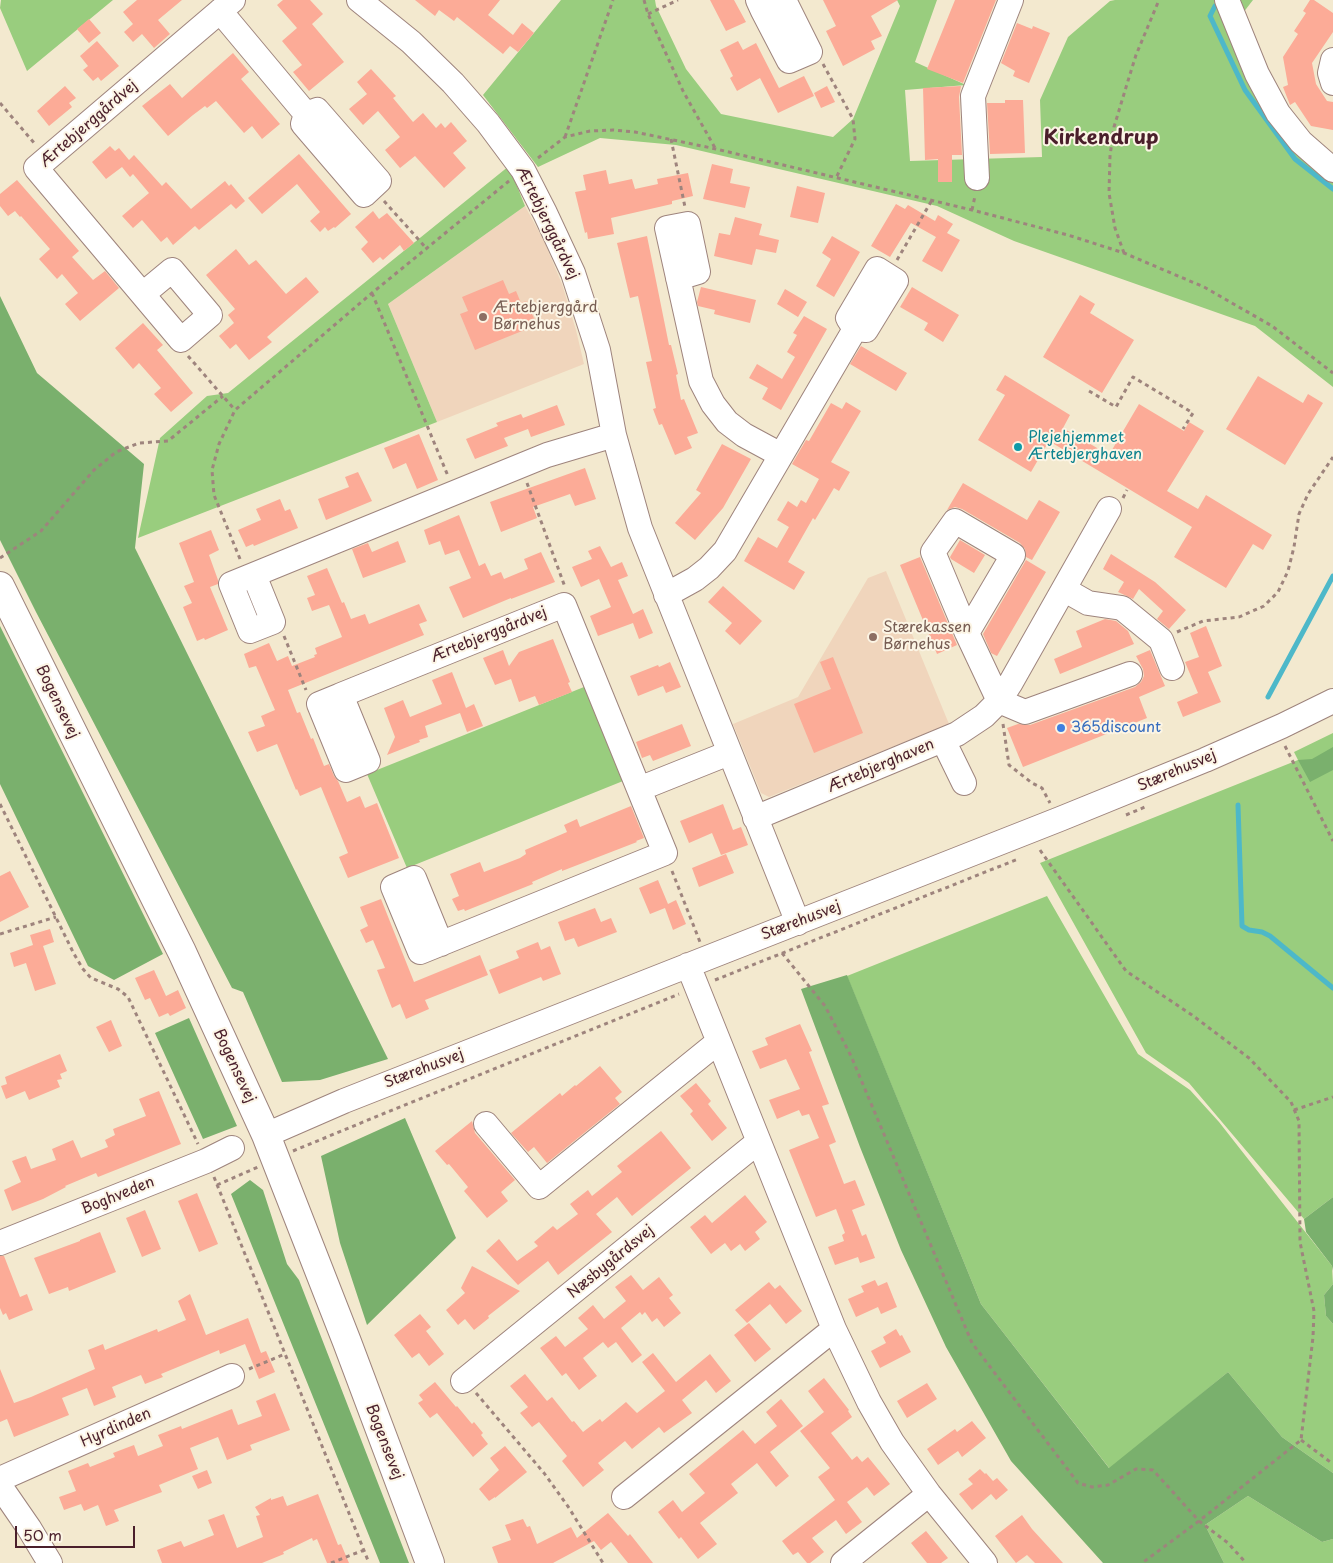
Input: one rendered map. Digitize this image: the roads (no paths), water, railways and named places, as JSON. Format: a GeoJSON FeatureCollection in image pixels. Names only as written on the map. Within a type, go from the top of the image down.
{"type":"FeatureCollection","features":[{"type":"Feature","properties":{"kind":"main road","name":"Bogensevej"},"geometry":{"type":"LineString","coordinates":[[0,586],[182,952],[271,1147],[430,1563]]}},
{"type":"Feature","properties":{"kind":"street"},"geometry":{"type":"LineString","coordinates":[[977,178],[973,96],[1011,0]]}},
{"type":"Feature","properties":{"kind":"street"},"geometry":{"type":"LineString","coordinates":[[1227,0],[1256,74],[1278,113],[1301,142],[1333,170]]}},
{"type":"Feature","properties":{"kind":"street","name":"Ærtebjerggårdvej"},"geometry":{"type":"LineString","coordinates":[[367,2],[453,83],[488,123],[523,170],[545,213],[573,273],[598,350],[614,435],[640,528],[798,923]]}},
{"type":"Feature","properties":{"kind":"street","name":"Ærtebjerggårdvej"},"geometry":{"type":"LineString","coordinates":[[143,294],[172,270],[210,315],[181,340],[36,168],[226,5],[306,114],[303,124],[364,195],[371,188]]}},
{"type":"Feature","properties":{"kind":"street"},"geometry":{"type":"LineString","coordinates":[[761,5],[789,61],[810,52]]}},
{"type":"Feature","properties":{"kind":"street"},"geometry":{"type":"LineString","coordinates":[[1333,60],[1330,73],[1333,83]]}},
{"type":"Feature","properties":{"kind":"street"},"geometry":{"type":"LineString","coordinates":[[688,224],[667,228],[701,381],[712,404],[727,422],[744,435],[781,455]]}},
{"type":"Feature","properties":{"kind":"street"},"geometry":{"type":"LineString","coordinates":[[666,595],[694,580],[709,568],[724,550],[855,329],[866,330],[896,281],[888,276]]}},
{"type":"Feature","properties":{"kind":"street"},"geometry":{"type":"LineString","coordinates":[[273,622],[250,631],[231,584],[547,455],[614,435]]}},
{"type":"Feature","properties":{"kind":"street","name":"Ærtebjerghaven"},"geometry":{"type":"LineString","coordinates":[[755,818],[943,740],[984,716],[999,701],[1010,684],[1109,509]]}},
{"type":"Feature","properties":{"kind":"street"},"geometry":{"type":"LineString","coordinates":[[1064,590],[1088,603],[1122,608],[1160,640],[1172,668]]}},
{"type":"Feature","properties":{"kind":"street","name":"Ærtebjerggårdvej"},"geometry":{"type":"LineString","coordinates":[[341,695],[368,761],[346,770],[318,704],[564,605],[665,853],[441,944]]}},
{"type":"Feature","properties":{"kind":"street"},"geometry":{"type":"LineString","coordinates":[[968,633],[999,701],[1025,712],[1130,674]]}},
{"type":"Feature","properties":{"kind":"street","name":"Stærehusvej"},"geometry":{"type":"LineString","coordinates":[[271,1147],[344,1101],[697,970],[798,923],[1060,820],[1206,760],[1333,701]]}},
{"type":"Feature","properties":{"kind":"street"},"geometry":{"type":"LineString","coordinates":[[943,740],[964,783]]}},
{"type":"Feature","properties":{"kind":"street"},"geometry":{"type":"LineString","coordinates":[[639,789],[729,753]]}},
{"type":"Feature","properties":{"kind":"street"},"geometry":{"type":"LineString","coordinates":[[697,970],[718,1042],[834,1329],[892,1442],[928,1494],[986,1563]]}},
{"type":"Feature","properties":{"kind":"street"},"geometry":{"type":"LineString","coordinates":[[486,1124],[539,1187],[718,1042]]}},
{"type":"Feature","properties":{"kind":"street","name":"Næsbygårdsvej"},"geometry":{"type":"LineString","coordinates":[[463,1380],[758,1142]]}},
{"type":"Feature","properties":{"kind":"street","name":"Boghveden"},"geometry":{"type":"LineString","coordinates":[[1,1238],[206,1160],[232,1148]]}},
{"type":"Feature","properties":{"kind":"street"},"geometry":{"type":"LineString","coordinates":[[624,1497],[834,1329]]}},
{"type":"Feature","properties":{"kind":"street","name":"Hyrdinden"},"geometry":{"type":"LineString","coordinates":[[0,1480],[232,1376]]}},
{"type":"Feature","properties":{"kind":"street"},"geometry":{"type":"LineString","coordinates":[[0,1486],[50,1563]]}},
{"type":"Feature","properties":{"kind":"street"},"geometry":{"type":"LineString","coordinates":[[843,1563],[928,1494]]}},
{"type":"Feature","properties":{"kind":"waterway"},"geometry":{"type":"LineString","coordinates":[[1215,6],[1210,16],[1245,90],[1295,159],[1333,189]]}},
{"type":"Feature","properties":{"kind":"waterway"},"geometry":{"type":"LineString","coordinates":[[1268,697],[1333,576]]}},
{"type":"Feature","properties":{"kind":"waterway"},"geometry":{"type":"LineString","coordinates":[[1238,805],[1242,926],[1270,936],[1333,988]]}},
{"type":"Feature","properties":{"kind":"place","name":"Ærtebjerggård Børnehus"},"geometry":{"type":"Point","coordinates":[483,317]}},
{"type":"Feature","properties":{"kind":"place","name":"Plejehjemmet Ærtebjerghaven"},"geometry":{"type":"Point","coordinates":[1018,447]}},
{"type":"Feature","properties":{"kind":"place","name":"Stærekassen Børnehus"},"geometry":{"type":"Point","coordinates":[873,637]}},
{"type":"Feature","properties":{"kind":"place","name":"365discount"},"geometry":{"type":"Point","coordinates":[1061,728]}},
{"type":"Feature","properties":{"kind":"district","name":"Kirkendrup"},"geometry":{"type":"Point","coordinates":[1101,138]}}]}
